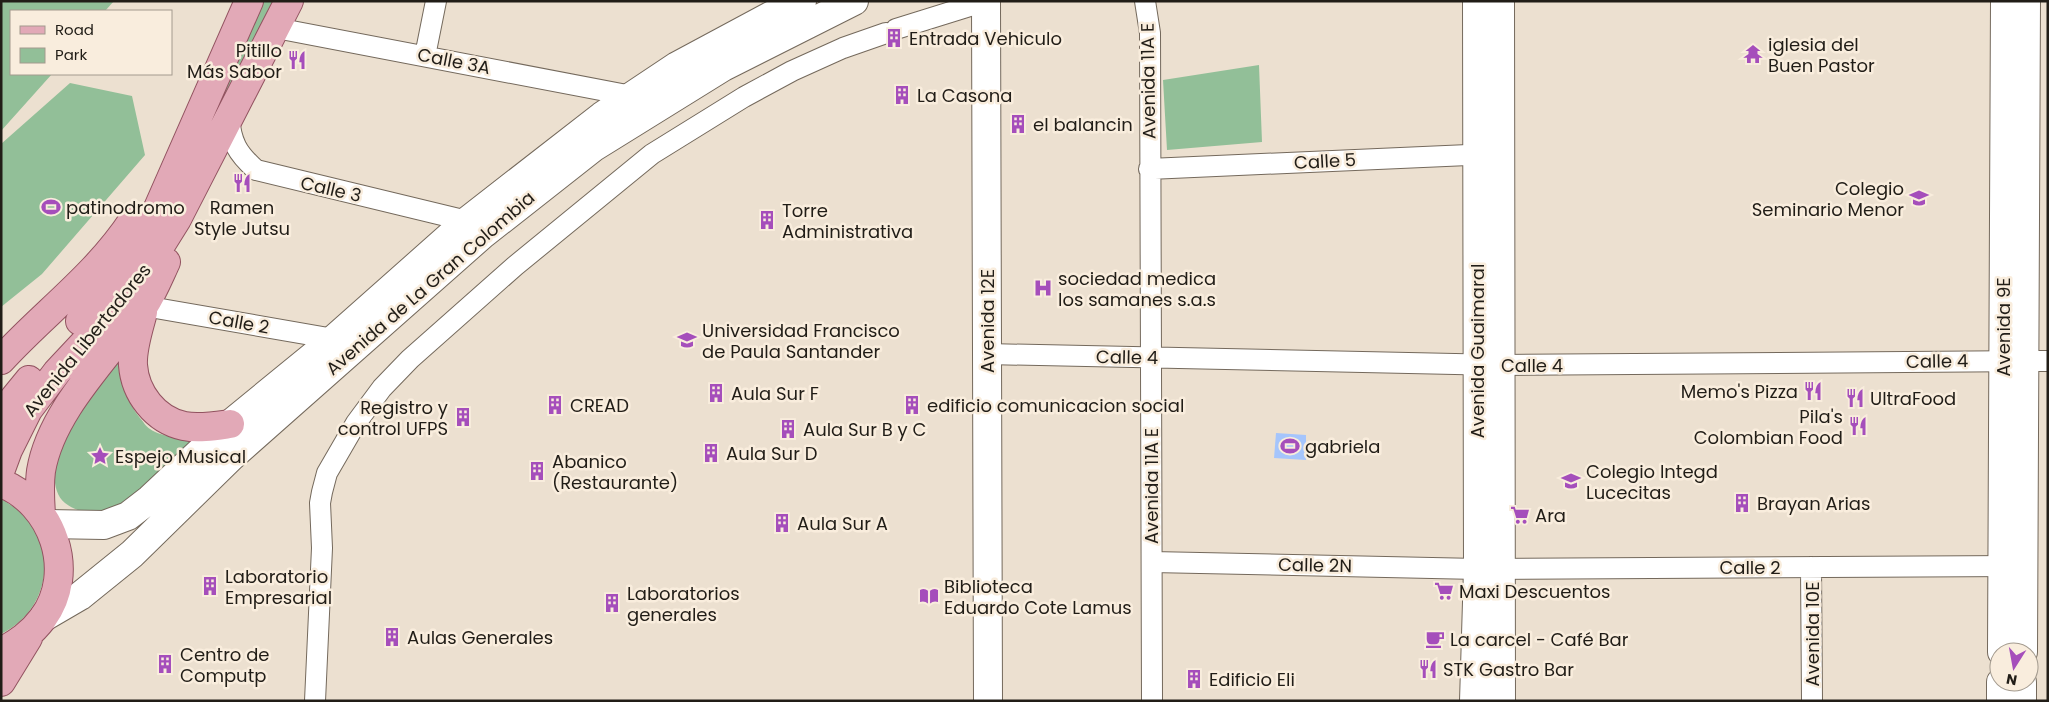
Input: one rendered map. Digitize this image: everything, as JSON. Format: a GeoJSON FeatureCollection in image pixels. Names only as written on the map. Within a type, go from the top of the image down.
{"type":"FeatureCollection","features":[{"type":"Feature","properties":{"kind":"main road","name":"Avenida Libertadores"},"geometry":{"type":"LineString","coordinates":[[1,419],[11,402],[28,381],[102,296],[127,260],[158,208],[249,1]]}},
{"type":"Feature","properties":{"kind":"main road","name":"Avenida Libertadores"},"geometry":{"type":"LineString","coordinates":[[1,469],[8,450],[28,410],[57,372],[116,309],[144,272],[177,219],[289,1]]}},
{"type":"Feature","properties":{"kind":"main road"},"geometry":{"type":"LineString","coordinates":[[1,360],[78,287],[120,240],[198,115]]}},
{"type":"Feature","properties":{"kind":"main road"},"geometry":{"type":"LineString","coordinates":[[1,682],[53,598],[58,578],[58,557],[39,512],[42,471],[47,450],[55,430],[96,368],[144,306],[156,285],[168,257],[177,219]]}},
{"type":"Feature","properties":{"kind":"main road"},"geometry":{"type":"LineString","coordinates":[[144,306],[133,364],[137,386],[147,403],[162,416],[184,426],[208,427],[230,424]]}},
{"type":"Feature","properties":{"kind":"main road"},"geometry":{"type":"LineString","coordinates":[[1,354],[31,330]]}},
{"type":"Feature","properties":{"kind":"main road"},"geometry":{"type":"LineString","coordinates":[[1,483],[39,512]]}},
{"type":"Feature","properties":{"kind":"main road"},"geometry":{"type":"LineString","coordinates":[[1,652],[17,644],[37,625]]}},
{"type":"Feature","properties":{"kind":"street"},"geometry":{"type":"LineString","coordinates":[[424,56],[436,1]]}},
{"type":"Feature","properties":{"kind":"street","name":"Avenida de La Gran Colombia"},"geometry":{"type":"LineString","coordinates":[[39,512],[104,525],[128,516],[150,500],[230,424],[334,339],[467,221],[602,116],[677,66],[802,1]]}},
{"type":"Feature","properties":{"kind":"street","name":"Avenida de La Gran Colombia"},"geometry":{"type":"LineString","coordinates":[[37,625],[80,596],[132,554],[231,456],[482,235],[594,147],[722,67],[854,1]]}},
{"type":"Feature","properties":{"kind":"street"},"geometry":{"type":"LineString","coordinates":[[315,701],[322,548],[320,503],[327,473],[356,422],[382,388],[410,359],[515,266],[652,154],[744,97],[843,48],[986,1]]}},
{"type":"Feature","properties":{"kind":"street","name":"Avenida 12E"},"geometry":{"type":"LineString","coordinates":[[986,1],[988,701]]}},
{"type":"Feature","properties":{"kind":"street","name":"Avenida 11A E"},"geometry":{"type":"LineString","coordinates":[[1145,1],[1150,33],[1152,701]]}},
{"type":"Feature","properties":{"kind":"street","name":"Avenida Guaimaral"},"geometry":{"type":"LineString","coordinates":[[1477,1],[1489,154]]}},
{"type":"Feature","properties":{"kind":"street","name":"Avenida Guaimaral"},"geometry":{"type":"LineString","coordinates":[[1500,1],[1489,154],[1489,365],[1490,569],[1501,701]]}},
{"type":"Feature","properties":{"kind":"street","name":"Avenida 9E"},"geometry":{"type":"LineString","coordinates":[[2005,1],[2025,361]]}},
{"type":"Feature","properties":{"kind":"street","name":"Avenida 9E"},"geometry":{"type":"LineString","coordinates":[[2003,642],[2013,566],[2025,361],[2026,1]]}},
{"type":"Feature","properties":{"kind":"street","name":"Calle 3A"},"geometry":{"type":"LineString","coordinates":[[276,28],[632,96]]}},
{"type":"Feature","properties":{"kind":"street","name":"Calle 3"},"geometry":{"type":"LineString","coordinates":[[229,117],[230,133],[241,156],[256,170],[467,221]]}},
{"type":"Feature","properties":{"kind":"street","name":"Calle 5"},"geometry":{"type":"LineString","coordinates":[[1149,169],[1489,154]]}},
{"type":"Feature","properties":{"kind":"street","name":"Calle 2"},"geometry":{"type":"LineString","coordinates":[[144,306],[334,339]]}},
{"type":"Feature","properties":{"kind":"street","name":"Calle 4"},"geometry":{"type":"LineString","coordinates":[[987,354],[1489,365],[2025,361]]}},
{"type":"Feature","properties":{"kind":"street","name":"Calle 2N"},"geometry":{"type":"LineString","coordinates":[[1152,562],[1490,569]]}},
{"type":"Feature","properties":{"kind":"street","name":"Avenida 9E"},"geometry":{"type":"LineString","coordinates":[[2013,566],[2021,642]]}},
{"type":"Feature","properties":{"kind":"street","name":"Calle 2"},"geometry":{"type":"LineString","coordinates":[[1490,569],[2013,566]]}},
{"type":"Feature","properties":{"kind":"street","name":"Avenida 10E"},"geometry":{"type":"LineString","coordinates":[[1812,567],[1812,701]]}},
{"type":"Feature","properties":{"kind":"street","name":"Avenida Guaimaral"},"geometry":{"type":"LineString","coordinates":[[1474,701],[1490,569]]}},
{"type":"Feature","properties":{"kind":"green space"},"geometry":{"type":"Polygon","coordinates":[[[1,1],[114,1],[106,10],[10,10],[10,75],[51,75],[1,131],[1,1]]]}},
{"type":"Feature","properties":{"kind":"green space"},"geometry":{"type":"Polygon","coordinates":[[[259,1],[277,1],[179,186],[259,1]]]}},
{"type":"Feature","properties":{"kind":"green space"},"geometry":{"type":"Polygon","coordinates":[[[1259,65],[1262,142],[1167,150],[1163,80],[1259,65]]]}},
{"type":"Feature","properties":{"kind":"green space","name":"patinodromo"},"geometry":{"type":"Polygon","coordinates":[[[70,83],[132,96],[145,155],[42,274],[1,307],[1,144],[70,83]]]}},
{"type":"Feature","properties":{"kind":"green space"},"geometry":{"type":"Polygon","coordinates":[[[128,341],[124,362],[125,390],[128,399],[140,418],[149,428],[160,434],[199,441],[172,467],[138,495],[119,505],[101,511],[82,511],[61,499],[55,480],[56,460],[71,424],[128,341]]]}},
{"type":"Feature","properties":{"kind":"green space"},"geometry":{"type":"Polygon","coordinates":[[[1,499],[29,520],[38,535],[43,551],[44,568],[42,584],[37,599],[28,613],[16,625],[1,634],[1,499]]]}},
{"type":"Feature","properties":{"kind":"water","name":"gabriela"},"geometry":{"type":"Polygon","coordinates":[[[1276,433],[1306,435],[1306,460],[1274,458],[1276,433]]]}},
{"type":"Feature","properties":{"kind":"place","name":"Entrada Vehiculo"},"geometry":{"type":"Point","coordinates":[894,38]}},
{"type":"Feature","properties":{"kind":"place","name":"iglesia del Buen Pastor"},"geometry":{"type":"Point","coordinates":[1753,54]}},
{"type":"Feature","properties":{"kind":"place","name":"Pitillo Más Sabor"},"geometry":{"type":"Point","coordinates":[297,60]}},
{"type":"Feature","properties":{"kind":"place","name":"La Casona"},"geometry":{"type":"Point","coordinates":[902,95]}},
{"type":"Feature","properties":{"kind":"place","name":"el balancin"},"geometry":{"type":"Point","coordinates":[1018,124]}},
{"type":"Feature","properties":{"kind":"place","name":"Ramen Style Jutsu"},"geometry":{"type":"Point","coordinates":[242,183]}},
{"type":"Feature","properties":{"kind":"place","name":"Colegio Seminario Menor"},"geometry":{"type":"Point","coordinates":[1919,198]}},
{"type":"Feature","properties":{"kind":"place","name":"patinodromo"},"geometry":{"type":"Point","coordinates":[51,207]}},
{"type":"Feature","properties":{"kind":"place","name":"Torre Administrativa"},"geometry":{"type":"Point","coordinates":[767,220]}},
{"type":"Feature","properties":{"kind":"place","name":"sociedad medica los samanes s.a.s"},"geometry":{"type":"Point","coordinates":[1043,288]}},
{"type":"Feature","properties":{"kind":"place","name":"Universidad Francisco de Paula Santander"},"geometry":{"type":"Point","coordinates":[687,340]}},
{"type":"Feature","properties":{"kind":"place","name":"Memo's Pizza"},"geometry":{"type":"Point","coordinates":[1813,391]}},
{"type":"Feature","properties":{"kind":"place","name":"Aula Sur F"},"geometry":{"type":"Point","coordinates":[716,393]}},
{"type":"Feature","properties":{"kind":"place","name":"UltraFood"},"geometry":{"type":"Point","coordinates":[1855,398]}},
{"type":"Feature","properties":{"kind":"place","name":"CREAD"},"geometry":{"type":"Point","coordinates":[555,405]}},
{"type":"Feature","properties":{"kind":"place","name":"edificio comunicacion social"},"geometry":{"type":"Point","coordinates":[912,405]}},
{"type":"Feature","properties":{"kind":"place","name":"Registro y control UFPS"},"geometry":{"type":"Point","coordinates":[463,417]}},
{"type":"Feature","properties":{"kind":"place","name":"Pila's Colombian Food"},"geometry":{"type":"Point","coordinates":[1858,426]}},
{"type":"Feature","properties":{"kind":"place","name":"Aula Sur B y C"},"geometry":{"type":"Point","coordinates":[788,429]}},
{"type":"Feature","properties":{"kind":"place","name":"gabriela"},"geometry":{"type":"Point","coordinates":[1290,446]}},
{"type":"Feature","properties":{"kind":"place","name":"Aula Sur D"},"geometry":{"type":"Point","coordinates":[711,453]}},
{"type":"Feature","properties":{"kind":"place","name":"Espejo Musical"},"geometry":{"type":"Point","coordinates":[100,456]}},
{"type":"Feature","properties":{"kind":"place","name":"Abanico (Restaurante)"},"geometry":{"type":"Point","coordinates":[537,471]}},
{"type":"Feature","properties":{"kind":"place","name":"Colegio Integd Lucecitas"},"geometry":{"type":"Point","coordinates":[1571,481]}},
{"type":"Feature","properties":{"kind":"place","name":"Brayan Arias"},"geometry":{"type":"Point","coordinates":[1742,503]}},
{"type":"Feature","properties":{"kind":"place","name":"Ara"},"geometry":{"type":"Point","coordinates":[1520,515]}},
{"type":"Feature","properties":{"kind":"place","name":"Aula Sur A"},"geometry":{"type":"Point","coordinates":[782,523]}},
{"type":"Feature","properties":{"kind":"place","name":"Laboratorio Empresarial"},"geometry":{"type":"Point","coordinates":[210,586]}},
{"type":"Feature","properties":{"kind":"place","name":"Maxi Descuentos"},"geometry":{"type":"Point","coordinates":[1444,591]}},
{"type":"Feature","properties":{"kind":"place","name":"Biblioteca Eduardo Cote Lamus"},"geometry":{"type":"Point","coordinates":[929,596]}},
{"type":"Feature","properties":{"kind":"place","name":"Laboratorios generales"},"geometry":{"type":"Point","coordinates":[612,603]}},
{"type":"Feature","properties":{"kind":"place","name":"Aulas Generales"},"geometry":{"type":"Point","coordinates":[392,637]}},
{"type":"Feature","properties":{"kind":"place","name":"La carcel - Café Bar"},"geometry":{"type":"Point","coordinates":[1435,639]}},
{"type":"Feature","properties":{"kind":"place","name":"Centro de Computp"},"geometry":{"type":"Point","coordinates":[165,664]}},
{"type":"Feature","properties":{"kind":"place","name":"STK Gastro Bar"},"geometry":{"type":"Point","coordinates":[1428,669]}},
{"type":"Feature","properties":{"kind":"place","name":"Edificio Eli"},"geometry":{"type":"Point","coordinates":[1194,679]}}]}
